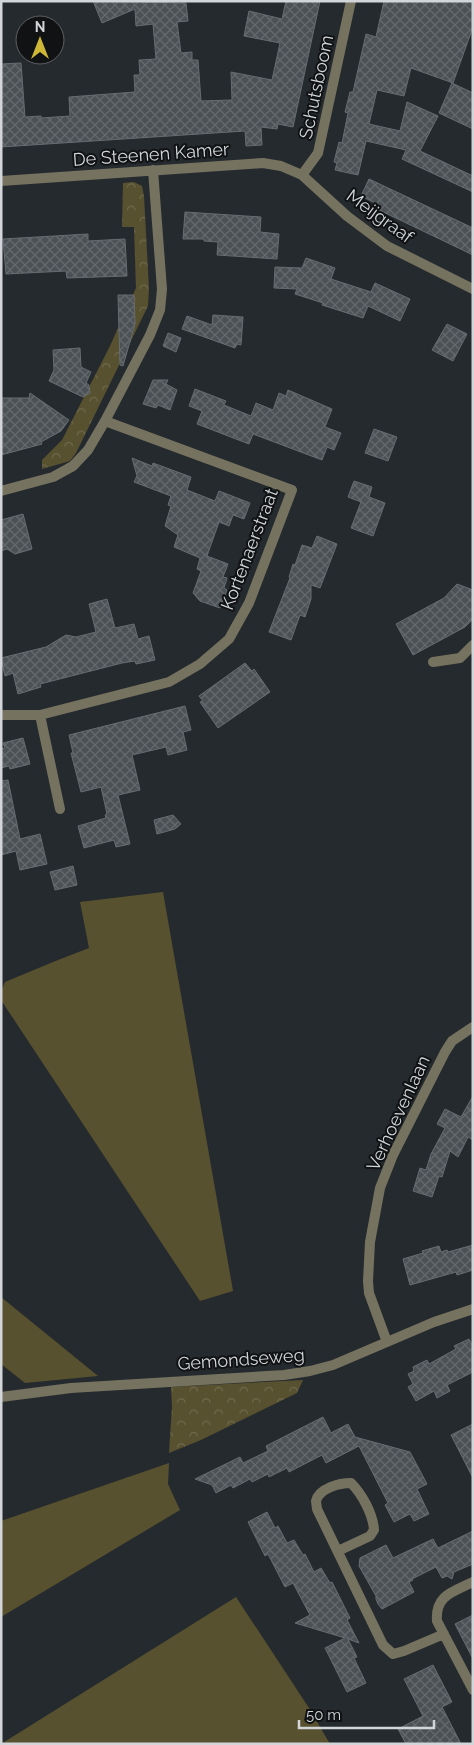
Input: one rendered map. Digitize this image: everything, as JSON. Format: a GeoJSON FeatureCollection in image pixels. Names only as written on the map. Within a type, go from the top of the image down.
{"type":"FeatureCollection","features":[{"type":"Feature","properties":{"kind":"street","name":"Schutsboom"},"geometry":{"type":"LineString","coordinates":[[302,175],[318,153],[351,1]]}},
{"type":"Feature","properties":{"kind":"street","name":"De Steenen Kamer"},"geometry":{"type":"LineString","coordinates":[[1,181],[263,162],[281,166],[302,175]]}},
{"type":"Feature","properties":{"kind":"street"},"geometry":{"type":"LineString","coordinates":[[1,491],[52,477],[73,466],[88,450],[150,335],[160,310],[162,289],[154,170]]}},
{"type":"Feature","properties":{"kind":"street","name":"Meijgraaf"},"geometry":{"type":"LineString","coordinates":[[302,175],[347,216],[387,246],[473,289]]}},
{"type":"Feature","properties":{"kind":"street","name":"Kortenaerstraat"},"geometry":{"type":"LineString","coordinates":[[1,715],[40,715],[169,682],[200,664],[229,639],[249,603],[292,490],[105,421]]}},
{"type":"Feature","properties":{"kind":"street"},"geometry":{"type":"LineString","coordinates":[[433,662],[460,658],[473,645]]}},
{"type":"Feature","properties":{"kind":"street"},"geometry":{"type":"LineString","coordinates":[[40,715],[60,810]]}},
{"type":"Feature","properties":{"kind":"street","name":"Verhoevenlaan"},"geometry":{"type":"LineString","coordinates":[[387,1342],[369,1293],[368,1281],[370,1242],[380,1188],[393,1155],[445,1052],[452,1041],[473,1028]]}},
{"type":"Feature","properties":{"kind":"street","name":"Gemondseweg"},"geometry":{"type":"LineString","coordinates":[[1,1397],[71,1388],[301,1372],[333,1365],[434,1322],[473,1308]]}},
{"type":"Feature","properties":{"kind":"street"},"geometry":{"type":"LineString","coordinates":[[338,1551],[370,1536],[374,1530],[373,1522],[357,1489],[351,1483],[341,1483],[320,1493],[316,1501],[317,1509],[383,1645],[393,1654],[444,1634]]}},
{"type":"Feature","properties":{"kind":"street"},"geometry":{"type":"LineString","coordinates":[[473,1582],[444,1597],[439,1603],[436,1612],[437,1621],[473,1690]]}},
{"type":"Feature","properties":{"kind":"green space"},"geometry":{"type":"Polygon","coordinates":[[[134,182],[142,186],[144,196],[149,289],[148,306],[76,453],[70,461],[42,469],[42,460],[62,440],[110,346],[136,288],[134,227],[122,227],[123,183],[134,182]]]}},
{"type":"Feature","properties":{"kind":"green space"},"geometry":{"type":"Polygon","coordinates":[[[163,892],[233,1291],[200,1301],[1,1000],[1,992],[5,982],[89,948],[80,902],[163,892]]]}},
{"type":"Feature","properties":{"kind":"green space"},"geometry":{"type":"Polygon","coordinates":[[[1,1297],[98,1376],[25,1383],[1,1364],[1,1297]]]}},
{"type":"Feature","properties":{"kind":"green space"},"geometry":{"type":"Polygon","coordinates":[[[303,1380],[297,1393],[201,1440],[169,1453],[172,1406],[171,1387],[303,1380]]]}},
{"type":"Feature","properties":{"kind":"green space"},"geometry":{"type":"Polygon","coordinates":[[[169,1463],[168,1484],[180,1510],[1,1617],[1,1521],[169,1463]]]}},
{"type":"Feature","properties":{"kind":"green space"},"geometry":{"type":"Polygon","coordinates":[[[236,1597],[309,1708],[330,1744],[1,1744],[236,1597]]]}},
{"type":"Feature","properties":{"kind":"building"},"geometry":{"type":"Polygon","coordinates":[[[93,1],[186,3],[188,21],[177,22],[181,53],[192,52],[192,60],[198,60],[201,101],[232,100],[231,72],[272,80],[280,43],[244,36],[249,11],[282,19],[286,1],[320,1],[293,127],[278,124],[277,129],[261,127],[262,145],[246,146],[245,131],[1,147],[1,64],[21,65],[25,117],[70,116],[69,97],[135,92],[134,75],[140,75],[139,60],[156,59],[153,24],[136,26],[135,9],[102,23],[93,1]]]}},
{"type":"Feature","properties":{"kind":"building"},"geometry":{"type":"Polygon","coordinates":[[[384,1],[473,1],[473,27],[453,83],[411,68],[404,96],[377,90],[369,124],[400,131],[407,102],[438,116],[420,151],[473,176],[473,192],[402,159],[406,150],[366,141],[358,175],[335,170],[337,163],[334,162],[339,142],[342,143],[348,113],[345,112],[350,92],[353,92],[366,34],[376,37],[384,1]]]}},
{"type":"Feature","properties":{"kind":"building"},"geometry":{"type":"Polygon","coordinates":[[[452,83],[473,93],[473,129],[439,113],[452,83]]]}},
{"type":"Feature","properties":{"kind":"building"},"geometry":{"type":"Polygon","coordinates":[[[369,179],[473,228],[473,255],[375,208],[377,204],[361,196],[369,179]]]}},
{"type":"Feature","properties":{"kind":"building"},"geometry":{"type":"Polygon","coordinates":[[[185,212],[261,217],[260,232],[279,234],[277,259],[217,255],[218,242],[204,241],[204,239],[183,239],[185,212]]]}},
{"type":"Feature","properties":{"kind":"building"},"geometry":{"type":"Polygon","coordinates":[[[88,234],[88,241],[125,239],[127,276],[67,278],[66,271],[6,274],[3,239],[88,234]]]}},
{"type":"Feature","properties":{"kind":"building"},"geometry":{"type":"Polygon","coordinates":[[[306,258],[335,268],[331,279],[371,292],[375,283],[410,299],[400,321],[368,306],[363,318],[295,294],[297,289],[274,288],[275,267],[302,268],[306,258]]]}},
{"type":"Feature","properties":{"kind":"building"},"geometry":{"type":"Polygon","coordinates":[[[118,295],[134,295],[135,324],[123,366],[120,365],[118,295]]]}},
{"type":"Feature","properties":{"kind":"building"},"geometry":{"type":"Polygon","coordinates":[[[213,315],[243,317],[241,345],[237,344],[235,348],[182,329],[187,316],[212,325],[213,315]]]}},
{"type":"Feature","properties":{"kind":"building"},"geometry":{"type":"Polygon","coordinates":[[[447,324],[467,334],[453,361],[432,350],[447,324]]]}},
{"type":"Feature","properties":{"kind":"building"},"geometry":{"type":"Polygon","coordinates":[[[168,333],[181,338],[176,352],[163,346],[168,333]]]}},
{"type":"Feature","properties":{"kind":"building"},"geometry":{"type":"Polygon","coordinates":[[[80,348],[81,367],[91,372],[86,383],[89,385],[90,393],[83,397],[49,381],[54,370],[53,350],[80,348]]]}},
{"type":"Feature","properties":{"kind":"building"},"geometry":{"type":"Polygon","coordinates":[[[153,380],[168,380],[166,384],[177,390],[170,410],[158,405],[156,408],[143,404],[153,380]]]}},
{"type":"Feature","properties":{"kind":"building"},"geometry":{"type":"Polygon","coordinates":[[[195,389],[226,401],[224,405],[251,416],[256,403],[273,410],[279,393],[286,396],[288,390],[332,409],[325,427],[341,433],[334,450],[327,447],[322,460],[253,434],[249,444],[197,424],[202,411],[189,406],[195,389]]]}},
{"type":"Feature","properties":{"kind":"building"},"geometry":{"type":"Polygon","coordinates":[[[30,393],[69,420],[61,431],[41,442],[42,444],[1,455],[1,398],[29,398],[30,393]]]}},
{"type":"Feature","properties":{"kind":"building"},"geometry":{"type":"Polygon","coordinates":[[[374,429],[397,437],[388,461],[365,453],[374,429]]]}},
{"type":"Feature","properties":{"kind":"building"},"geometry":{"type":"Polygon","coordinates":[[[132,458],[152,466],[153,463],[191,477],[187,490],[215,501],[219,491],[250,503],[244,519],[233,515],[229,526],[219,522],[207,556],[228,564],[223,577],[227,578],[224,588],[227,590],[220,608],[200,601],[193,593],[201,571],[197,569],[200,558],[174,547],[178,535],[165,526],[171,506],[168,505],[171,496],[134,482],[137,476],[132,458]]]}},
{"type":"Feature","properties":{"kind":"building"},"geometry":{"type":"Polygon","coordinates":[[[354,481],[372,487],[369,497],[385,503],[373,536],[351,528],[361,502],[348,497],[354,481]]]}},
{"type":"Feature","properties":{"kind":"building"},"geometry":{"type":"Polygon","coordinates":[[[23,514],[32,549],[15,554],[7,549],[1,551],[1,520],[23,514]]]}},
{"type":"Feature","properties":{"kind":"building"},"geometry":{"type":"Polygon","coordinates":[[[317,536],[337,544],[320,588],[311,585],[311,599],[305,617],[300,615],[291,640],[269,632],[290,578],[293,564],[295,565],[302,545],[312,548],[317,536]]]}},
{"type":"Feature","properties":{"kind":"building"},"geometry":{"type":"Polygon","coordinates":[[[457,584],[473,590],[473,619],[465,627],[413,655],[396,624],[444,598],[457,584]]]}},
{"type":"Feature","properties":{"kind":"building"},"geometry":{"type":"Polygon","coordinates":[[[107,599],[115,628],[134,624],[138,639],[149,636],[155,660],[136,664],[135,661],[122,663],[40,684],[41,687],[18,694],[13,673],[5,676],[1,658],[46,647],[66,635],[76,637],[96,632],[89,604],[107,599]]]}},
{"type":"Feature","properties":{"kind":"building"},"geometry":{"type":"Polygon","coordinates":[[[245,663],[252,671],[254,669],[270,692],[218,728],[200,702],[203,701],[199,696],[245,663]]]}},
{"type":"Feature","properties":{"kind":"building"},"geometry":{"type":"Polygon","coordinates":[[[185,706],[191,730],[183,732],[187,750],[168,755],[166,747],[132,755],[140,790],[118,795],[130,844],[116,847],[114,840],[84,848],[78,826],[106,818],[105,815],[107,814],[101,787],[81,792],[71,753],[73,753],[69,735],[185,706]]]}},
{"type":"Feature","properties":{"kind":"building"},"geometry":{"type":"Polygon","coordinates":[[[23,738],[30,764],[10,769],[9,766],[1,768],[1,749],[5,748],[3,743],[23,738]]]}},
{"type":"Feature","properties":{"kind":"building"},"geometry":{"type":"Polygon","coordinates":[[[8,780],[20,839],[40,834],[47,864],[20,870],[16,851],[1,855],[1,781],[8,780]]]}},
{"type":"Feature","properties":{"kind":"building"},"geometry":{"type":"Polygon","coordinates":[[[173,815],[181,824],[175,829],[157,834],[154,820],[173,815]]]}},
{"type":"Feature","properties":{"kind":"building"},"geometry":{"type":"Polygon","coordinates":[[[73,866],[77,885],[55,890],[50,872],[73,866]]]}},
{"type":"Feature","properties":{"kind":"building"},"geometry":{"type":"Polygon","coordinates":[[[473,1096],[473,1140],[468,1137],[458,1157],[450,1151],[442,1177],[439,1176],[432,1197],[413,1191],[420,1168],[426,1170],[431,1154],[445,1128],[437,1124],[445,1109],[461,1117],[473,1096]]]}},
{"type":"Feature","properties":{"kind":"building"},"geometry":{"type":"Polygon","coordinates":[[[473,1245],[473,1270],[457,1275],[456,1272],[410,1285],[403,1259],[439,1246],[441,1252],[447,1250],[448,1252],[473,1245]]]}},
{"type":"Feature","properties":{"kind":"building"},"geometry":{"type":"Polygon","coordinates":[[[469,1339],[473,1347],[473,1372],[447,1385],[450,1391],[437,1398],[434,1391],[416,1401],[408,1387],[413,1384],[408,1374],[414,1371],[413,1367],[427,1360],[429,1364],[456,1349],[454,1346],[469,1339]]]}},
{"type":"Feature","properties":{"kind":"building"},"geometry":{"type":"Polygon","coordinates":[[[323,1417],[331,1433],[348,1424],[355,1437],[410,1452],[427,1484],[417,1489],[429,1514],[414,1521],[410,1514],[394,1522],[385,1505],[388,1503],[359,1446],[326,1463],[322,1455],[289,1472],[287,1468],[269,1477],[268,1474],[252,1482],[250,1479],[233,1488],[231,1485],[216,1493],[212,1485],[195,1479],[240,1457],[243,1463],[268,1451],[266,1446],[323,1417]]]}},
{"type":"Feature","properties":{"kind":"building"},"geometry":{"type":"Polygon","coordinates":[[[473,1424],[473,1478],[451,1435],[473,1424]]]}},
{"type":"Feature","properties":{"kind":"building"},"geometry":{"type":"Polygon","coordinates":[[[267,1512],[275,1528],[278,1526],[287,1543],[294,1540],[303,1555],[305,1554],[314,1572],[321,1568],[330,1583],[332,1582],[350,1618],[347,1620],[359,1643],[348,1639],[357,1657],[354,1658],[366,1683],[347,1692],[325,1648],[345,1638],[295,1623],[310,1615],[293,1583],[285,1587],[268,1554],[265,1556],[248,1522],[267,1512]]]}},
{"type":"Feature","properties":{"kind":"building"},"geometry":{"type":"Polygon","coordinates":[[[473,1531],[473,1564],[454,1572],[452,1579],[447,1576],[442,1578],[436,1567],[409,1582],[414,1592],[382,1609],[359,1566],[360,1558],[386,1545],[393,1558],[433,1539],[438,1548],[473,1531]]]}},
{"type":"Feature","properties":{"kind":"building"},"geometry":{"type":"Polygon","coordinates":[[[473,1615],[473,1659],[455,1624],[473,1615]]]}},
{"type":"Feature","properties":{"kind":"building"},"geometry":{"type":"Polygon","coordinates":[[[433,1665],[452,1702],[442,1707],[461,1744],[406,1744],[398,1729],[423,1716],[404,1679],[433,1665]]]}}]}
